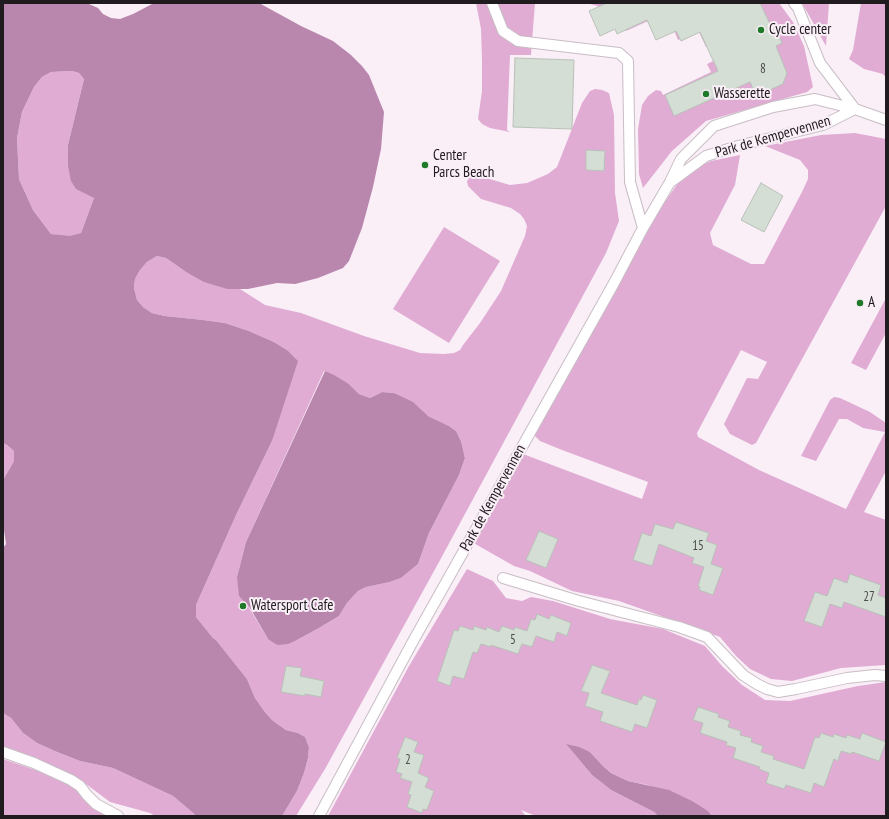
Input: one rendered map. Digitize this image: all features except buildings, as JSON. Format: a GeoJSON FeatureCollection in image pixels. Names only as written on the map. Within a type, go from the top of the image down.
{"type":"FeatureCollection","features":[{"type":"Feature","properties":{"kind":"lane"},"geometry":{"type":"LineString","coordinates":[[492,3],[503,31],[518,41],[619,53],[628,61],[630,182],[643,228]]}},
{"type":"Feature","properties":{"kind":"lane"},"geometry":{"type":"LineString","coordinates":[[794,3],[798,8],[820,63],[855,109],[886,120]]}},
{"type":"Feature","properties":{"kind":"lane","name":"Park de Kempervennen"},"geometry":{"type":"LineString","coordinates":[[319,816],[412,644],[614,283],[643,228],[670,182],[681,159],[714,126],[773,107],[815,99],[855,109]]}},
{"type":"Feature","properties":{"kind":"lane","name":"Park de Kempervennen"},"geometry":{"type":"LineString","coordinates":[[670,182],[706,156],[738,146],[823,125],[855,109]]}},
{"type":"Feature","properties":{"kind":"lane"},"geometry":{"type":"LineString","coordinates":[[503,578],[707,636],[744,675],[757,684],[778,692],[847,678],[875,675],[886,676]]}},
{"type":"Feature","properties":{"kind":"lane"},"geometry":{"type":"LineString","coordinates":[[3,752],[34,763],[72,780],[80,786],[96,804],[118,816]]}},
{"type":"Feature","properties":{"kind":"shaded area"},"geometry":{"type":"Polygon","coordinates":[[[3,3],[89,3],[98,8],[103,14],[111,18],[120,19],[154,3],[259,3],[301,26],[333,41],[351,55],[369,75],[384,112],[381,149],[373,187],[362,228],[349,261],[343,268],[318,278],[295,284],[277,283],[248,289],[227,289],[204,282],[166,258],[157,256],[147,262],[140,270],[135,279],[134,288],[137,300],[143,307],[152,313],[165,316],[225,323],[249,331],[274,342],[287,350],[298,361],[272,441],[237,513],[196,605],[196,617],[247,679],[255,698],[265,712],[272,720],[286,730],[298,733],[305,737],[309,747],[304,773],[297,791],[282,816],[196,816],[173,796],[113,768],[80,761],[37,743],[23,733],[11,718],[3,713],[3,548],[6,544],[3,523],[3,480],[14,461],[14,451],[3,443],[3,3]],[[72,71],[51,72],[42,77],[34,87],[22,112],[17,138],[19,179],[33,210],[51,234],[70,236],[81,233],[94,198],[76,189],[71,181],[68,166],[68,145],[84,79],[79,73],[72,71]]]}},
{"type":"Feature","properties":{"kind":"shaded area"},"geometry":{"type":"Polygon","coordinates":[[[476,3],[535,3],[531,55],[510,55],[507,130],[510,132],[490,128],[482,124],[478,119],[482,91],[482,61],[481,29],[476,3]]]}},
{"type":"Feature","properties":{"kind":"shaded area"},"geometry":{"type":"Polygon","coordinates":[[[587,3],[779,3],[793,22],[804,46],[813,87],[807,92],[706,121],[672,151],[643,188],[639,174],[638,129],[642,105],[648,96],[656,90],[661,91],[663,95],[711,72],[707,64],[742,47],[735,33],[706,47],[698,30],[678,40],[673,28],[648,21],[626,31],[624,27],[616,31],[604,8],[587,3]]]}},
{"type":"Feature","properties":{"kind":"shaded area"},"geometry":{"type":"Polygon","coordinates":[[[802,3],[829,3],[826,46],[802,3]]]}},
{"type":"Feature","properties":{"kind":"shaded area"},"geometry":{"type":"Polygon","coordinates":[[[861,3],[886,3],[886,78],[883,74],[864,69],[849,59],[853,50],[861,3]]]}},
{"type":"Feature","properties":{"kind":"shaded area"},"geometry":{"type":"Polygon","coordinates":[[[72,71],[79,73],[84,79],[68,145],[68,166],[94,198],[81,233],[70,237],[51,234],[33,210],[19,179],[17,138],[22,112],[34,87],[42,77],[51,72],[72,71]]]}},
{"type":"Feature","properties":{"kind":"shaded area"},"geometry":{"type":"Polygon","coordinates":[[[595,89],[609,93],[614,115],[615,193],[619,221],[606,253],[325,769],[296,816],[282,816],[297,791],[304,773],[309,747],[305,737],[298,733],[286,730],[272,720],[265,712],[255,698],[247,679],[196,617],[196,605],[237,513],[272,441],[287,350],[274,342],[249,331],[225,323],[165,316],[152,313],[143,307],[137,300],[134,288],[135,279],[147,262],[157,256],[166,258],[186,272],[227,289],[240,289],[265,305],[301,313],[364,336],[420,353],[454,353],[460,350],[501,291],[525,236],[527,226],[520,214],[511,208],[481,199],[468,186],[467,181],[470,177],[476,175],[510,185],[527,183],[548,174],[557,167],[582,103],[590,91],[595,89]],[[324,371],[246,542],[237,577],[248,606],[268,639],[297,640],[339,616],[347,603],[358,591],[366,587],[401,578],[418,564],[429,533],[459,475],[465,458],[461,441],[456,431],[449,426],[428,416],[394,393],[382,392],[370,398],[359,394],[349,384],[324,371]]]}},
{"type":"Feature","properties":{"kind":"shaded area"},"geometry":{"type":"Polygon","coordinates":[[[855,133],[886,139],[886,206],[756,443],[752,445],[730,434],[724,424],[747,378],[758,379],[767,362],[741,350],[697,433],[698,437],[759,470],[846,509],[885,432],[863,428],[847,419],[839,419],[816,461],[801,456],[830,400],[834,397],[840,398],[870,412],[886,423],[886,471],[864,512],[886,520],[886,665],[841,668],[792,681],[771,679],[750,669],[736,656],[720,637],[619,601],[572,591],[530,571],[514,566],[473,542],[523,454],[642,499],[648,482],[540,441],[533,434],[655,216],[680,180],[691,169],[711,161],[740,155],[735,185],[710,233],[713,245],[751,264],[764,264],[808,179],[808,170],[800,160],[765,146],[821,135],[855,133]]]}},
{"type":"Feature","properties":{"kind":"shaded area"},"geometry":{"type":"Polygon","coordinates":[[[444,227],[500,261],[449,343],[393,309],[444,227]]]}},
{"type":"Feature","properties":{"kind":"shaded area"},"geometry":{"type":"Polygon","coordinates":[[[886,298],[886,333],[866,370],[851,363],[886,298]]]}},
{"type":"Feature","properties":{"kind":"shaded area"},"geometry":{"type":"Polygon","coordinates":[[[325,371],[349,384],[359,394],[370,398],[382,392],[394,393],[413,402],[428,416],[456,431],[461,441],[465,458],[459,475],[429,533],[418,564],[401,578],[366,587],[358,591],[347,603],[339,616],[297,640],[288,644],[278,645],[268,639],[250,608],[239,596],[237,577],[246,542],[325,371]]]}},
{"type":"Feature","properties":{"kind":"shaded area"},"geometry":{"type":"Polygon","coordinates":[[[3,443],[14,451],[14,461],[3,480],[3,443]]]}},
{"type":"Feature","properties":{"kind":"shaded area"},"geometry":{"type":"Polygon","coordinates":[[[467,569],[493,581],[506,598],[522,601],[531,597],[553,601],[610,619],[663,629],[705,646],[722,666],[742,685],[765,700],[790,701],[858,686],[886,682],[886,816],[712,816],[708,811],[648,785],[628,781],[611,773],[590,752],[567,745],[592,775],[611,790],[654,812],[658,816],[536,816],[521,810],[526,816],[328,816],[409,666],[467,569]]]}},
{"type":"Feature","properties":{"kind":"shaded area"},"geometry":{"type":"Polygon","coordinates":[[[3,713],[11,718],[23,733],[37,743],[80,761],[113,768],[173,796],[196,816],[155,816],[150,813],[110,802],[82,781],[50,765],[3,746],[3,713]]]}},
{"type":"Feature","properties":{"kind":"shaded area"},"geometry":{"type":"Polygon","coordinates":[[[566,744],[579,747],[590,752],[611,773],[628,781],[669,790],[692,801],[708,811],[712,816],[658,816],[654,812],[611,790],[592,775],[566,744]]]}},
{"type":"Feature","properties":{"kind":"shaded area"},"geometry":{"type":"Polygon","coordinates":[[[3,759],[71,784],[86,801],[108,816],[3,816],[3,759]]]}},
{"type":"Feature","properties":{"kind":"place","name":"Cycle center"},"geometry":{"type":"Point","coordinates":[761,30]}},
{"type":"Feature","properties":{"kind":"place","name":"Wasserette"},"geometry":{"type":"Point","coordinates":[706,94]}},
{"type":"Feature","properties":{"kind":"place","name":"Center Parcs Beach"},"geometry":{"type":"Point","coordinates":[425,165]}},
{"type":"Feature","properties":{"kind":"place","name":"A"},"geometry":{"type":"Point","coordinates":[860,303]}},
{"type":"Feature","properties":{"kind":"place","name":"Watersport Cafe"},"geometry":{"type":"Point","coordinates":[243,606]}}]}
